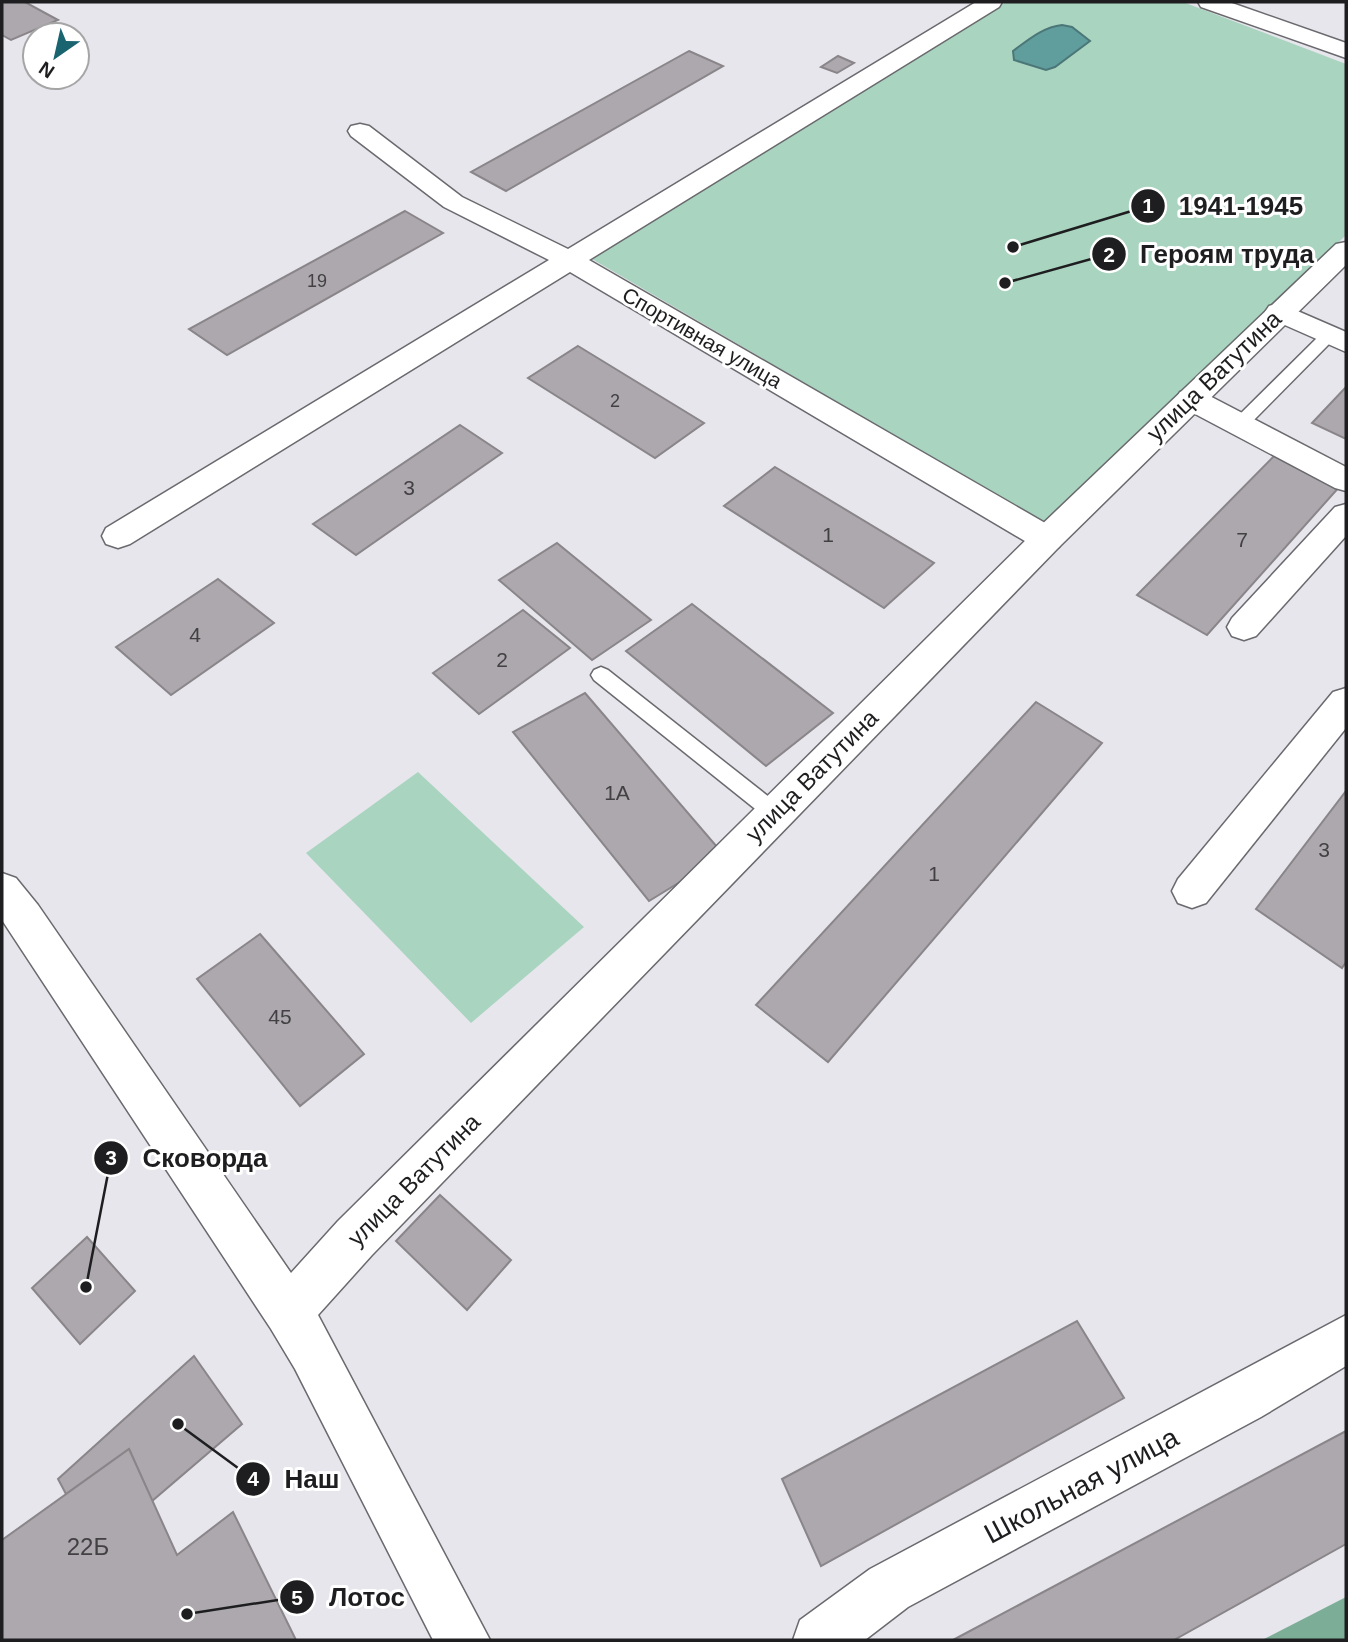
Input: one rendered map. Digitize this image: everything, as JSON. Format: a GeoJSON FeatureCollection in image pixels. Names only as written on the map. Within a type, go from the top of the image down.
{"type":"FeatureCollection","features":[{"type":"Feature","properties":{"kind":"street"},"geometry":{"type":"LineString","coordinates":[[118,536],[990,2]]}},
{"type":"Feature","properties":{"kind":"street"},"geometry":{"type":"LineString","coordinates":[[1209,2],[1346,51]]}},
{"type":"Feature","properties":{"kind":"street","name":"Спортивная улица"},"geometry":{"type":"LineString","coordinates":[[360,131],[453,201],[569,260],[1047,539]]}},
{"type":"Feature","properties":{"kind":"street","name":"улица Ватутина"},"geometry":{"type":"LineString","coordinates":[[288,1312],[355,1238],[1047,539],[1346,250]]}},
{"type":"Feature","properties":{"kind":"street"},"geometry":{"type":"LineString","coordinates":[[1279,312],[1337,339]]}},
{"type":"Feature","properties":{"kind":"street"},"geometry":{"type":"LineString","coordinates":[[1191,399],[1346,480]]}},
{"type":"Feature","properties":{"kind":"street"},"geometry":{"type":"LineString","coordinates":[[1244,626],[1346,515]]}},
{"type":"Feature","properties":{"kind":"street"},"geometry":{"type":"LineString","coordinates":[[1192,891],[1346,702]]}},
{"type":"Feature","properties":{"kind":"street"},"geometry":{"type":"LineString","coordinates":[[2,890],[24,918],[288,1312],[312,1352],[462,1640]]}},
{"type":"Feature","properties":{"kind":"street","name":"Школьная улица"},"geometry":{"type":"LineString","coordinates":[[820,1640],[889,1588],[1242,1399],[1346,1339]]}},
{"type":"Feature","properties":{"kind":"lane"},"geometry":{"type":"LineString","coordinates":[[1240,424],[1337,339]]}},
{"type":"Feature","properties":{"kind":"lane"},"geometry":{"type":"LineString","coordinates":[[601,675],[776,814]]}},
{"type":"Feature","properties":{"kind":"green space"},"geometry":{"type":"Polygon","coordinates":[[[1006,2],[1183,2],[1346,64],[1346,235],[1264,317],[1043,522],[592,259],[1006,2]]]}},
{"type":"Feature","properties":{"kind":"green space"},"geometry":{"type":"Polygon","coordinates":[[[418,772],[584,927],[471,1023],[306,853],[418,772]]]}},
{"type":"Feature","properties":{"kind":"green space"},"geometry":{"type":"Polygon","coordinates":[[[1346,1597],[1346,1640],[1262,1640],[1346,1597]]]}},
{"type":"Feature","properties":{"kind":"water"},"geometry":{"type":"Polygon","coordinates":[[[1062,25],[1072,27],[1090,41],[1055,67],[1046,70],[1014,60],[1013,51],[1042,31],[1062,25]]]}},
{"type":"Feature","properties":{"kind":"building"},"geometry":{"type":"Polygon","coordinates":[[[2,2],[25,2],[58,20],[21,21],[21,36],[11,40],[2,35],[2,2]]]}},
{"type":"Feature","properties":{"kind":"building"},"geometry":{"type":"Polygon","coordinates":[[[689,51],[723,66],[506,191],[471,172],[689,51]]]}},
{"type":"Feature","properties":{"kind":"building"},"geometry":{"type":"Polygon","coordinates":[[[838,56],[854,63],[837,73],[821,67],[838,56]]]}},
{"type":"Feature","properties":{"kind":"building"},"geometry":{"type":"Polygon","coordinates":[[[405,211],[443,233],[227,355],[189,329],[405,211]]]}},
{"type":"Feature","properties":{"kind":"building"},"geometry":{"type":"Polygon","coordinates":[[[578,346],[704,423],[655,458],[528,378],[578,346]]]}},
{"type":"Feature","properties":{"kind":"building"},"geometry":{"type":"Polygon","coordinates":[[[1346,387],[1346,439],[1312,423],[1346,387]]]}},
{"type":"Feature","properties":{"kind":"building"},"geometry":{"type":"Polygon","coordinates":[[[460,425],[502,453],[356,555],[313,524],[460,425]]]}},
{"type":"Feature","properties":{"kind":"building"},"geometry":{"type":"Polygon","coordinates":[[[1277,453],[1341,485],[1207,635],[1137,595],[1277,453]]]}},
{"type":"Feature","properties":{"kind":"building"},"geometry":{"type":"Polygon","coordinates":[[[775,467],[934,563],[884,608],[724,506],[775,467]]]}},
{"type":"Feature","properties":{"kind":"building"},"geometry":{"type":"Polygon","coordinates":[[[557,543],[651,620],[592,660],[499,580],[557,543]]]}},
{"type":"Feature","properties":{"kind":"building"},"geometry":{"type":"Polygon","coordinates":[[[218,579],[274,623],[171,695],[116,647],[218,579]]]}},
{"type":"Feature","properties":{"kind":"building"},"geometry":{"type":"Polygon","coordinates":[[[692,604],[833,713],[766,766],[626,651],[692,604]]]}},
{"type":"Feature","properties":{"kind":"building"},"geometry":{"type":"Polygon","coordinates":[[[523,610],[570,648],[479,714],[433,673],[523,610]]]}},
{"type":"Feature","properties":{"kind":"building"},"geometry":{"type":"Polygon","coordinates":[[[585,693],[724,855],[649,901],[513,732],[585,693]]]}},
{"type":"Feature","properties":{"kind":"building"},"geometry":{"type":"Polygon","coordinates":[[[1036,702],[1102,743],[828,1062],[756,1005],[1036,702]]]}},
{"type":"Feature","properties":{"kind":"building"},"geometry":{"type":"Polygon","coordinates":[[[1346,791],[1346,962],[1342,968],[1256,909],[1346,791]]]}},
{"type":"Feature","properties":{"kind":"building"},"geometry":{"type":"Polygon","coordinates":[[[260,934],[364,1054],[300,1106],[197,979],[260,934]]]}},
{"type":"Feature","properties":{"kind":"building"},"geometry":{"type":"Polygon","coordinates":[[[440,1195],[511,1260],[467,1310],[396,1241],[440,1195]]]}},
{"type":"Feature","properties":{"kind":"building"},"geometry":{"type":"Polygon","coordinates":[[[87,1237],[135,1291],[80,1344],[32,1288],[87,1237]]]}},
{"type":"Feature","properties":{"kind":"building"},"geometry":{"type":"Polygon","coordinates":[[[1077,1321],[1124,1398],[821,1566],[782,1479],[1077,1321]]]}},
{"type":"Feature","properties":{"kind":"building"},"geometry":{"type":"Polygon","coordinates":[[[194,1356],[242,1424],[152,1501],[129,1449],[66,1494],[58,1479],[194,1356]]]}},
{"type":"Feature","properties":{"kind":"building"},"geometry":{"type":"Polygon","coordinates":[[[1346,1431],[1346,1544],[1174,1640],[953,1640],[1346,1431]]]}},
{"type":"Feature","properties":{"kind":"building"},"geometry":{"type":"Polygon","coordinates":[[[129,1449],[177,1555],[233,1512],[296,1640],[2,1640],[2,1540],[129,1449]]]}},
{"type":"Feature","properties":{"kind":"place","name":"1941-1945"},"geometry":{"type":"Point","coordinates":[1013,247]}},
{"type":"Feature","properties":{"kind":"place","name":"Героям труда"},"geometry":{"type":"Point","coordinates":[1005,283]}},
{"type":"Feature","properties":{"kind":"place","name":"Сковорда"},"geometry":{"type":"Point","coordinates":[86,1287]}},
{"type":"Feature","properties":{"kind":"place","name":"Наш"},"geometry":{"type":"Point","coordinates":[178,1424]}},
{"type":"Feature","properties":{"kind":"place","name":"Лотос"},"geometry":{"type":"Point","coordinates":[187,1614]}}]}
